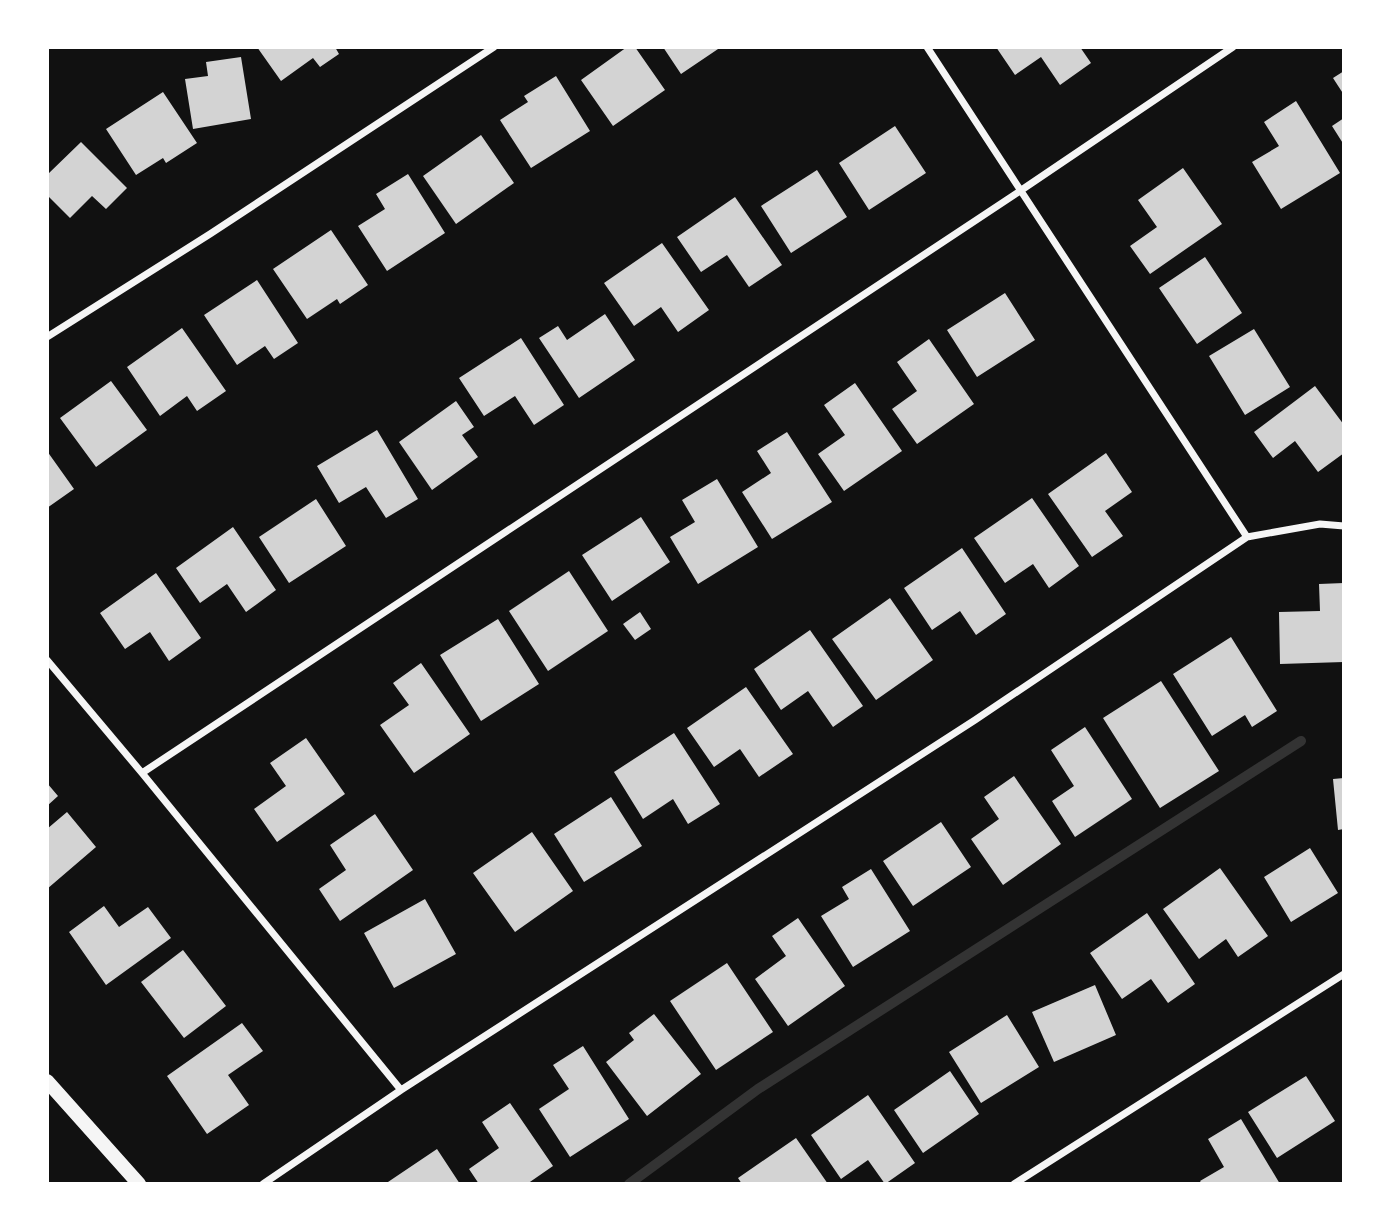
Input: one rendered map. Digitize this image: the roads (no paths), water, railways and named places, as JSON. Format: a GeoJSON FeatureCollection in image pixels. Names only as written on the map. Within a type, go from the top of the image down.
{"type":"FeatureCollection","features":[{"type":"Feature","properties":{"kind":"main road"},"geometry":{"type":"LineString","coordinates":[[47,1081],[139,1184]]}},
{"type":"Feature","properties":{"kind":"street"},"geometry":{"type":"LineString","coordinates":[[47,337],[210,234],[494,47]]}},
{"type":"Feature","properties":{"kind":"street"},"geometry":{"type":"LineString","coordinates":[[927,47],[1247,537]]}},
{"type":"Feature","properties":{"kind":"street"},"geometry":{"type":"LineString","coordinates":[[142,773],[1233,47]]}},
{"type":"Feature","properties":{"kind":"street"},"geometry":{"type":"LineString","coordinates":[[263,1184],[401,1090],[975,720],[1247,537],[1320,524],[1344,526]]}},
{"type":"Feature","properties":{"kind":"street"},"geometry":{"type":"LineString","coordinates":[[47,660],[401,1090]]}},
{"type":"Feature","properties":{"kind":"street"},"geometry":{"type":"LineString","coordinates":[[1014,1184],[1344,974]]}},
{"type":"Feature","properties":{"kind":"waterway"},"geometry":{"type":"LineString","coordinates":[[629,1184],[758,1089],[1301,741]]}}]}
